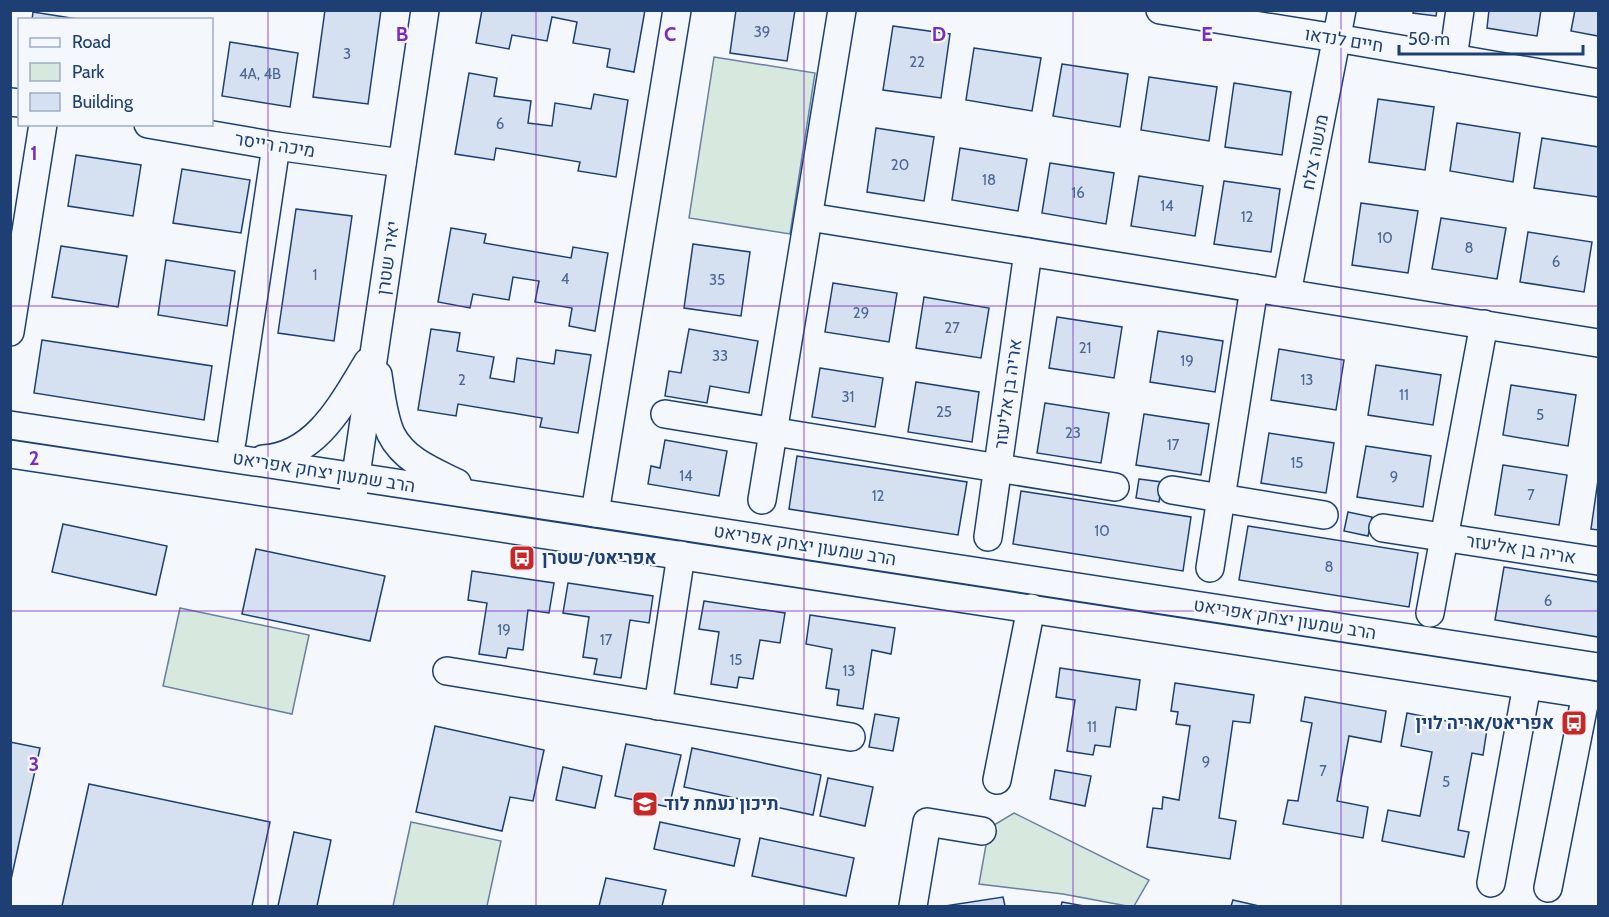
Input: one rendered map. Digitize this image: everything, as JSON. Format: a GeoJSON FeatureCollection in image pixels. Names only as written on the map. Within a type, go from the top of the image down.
{"type":"FeatureCollection","features":[{"type":"Feature","properties":{"kind":"street","name":"יאיר שטרן"},"geometry":{"type":"LineString","coordinates":[[351,505],[425,10]]}},
{"type":"Feature","properties":{"kind":"street"},"geometry":{"type":"LineString","coordinates":[[595,513],[677,10]]}},
{"type":"Feature","properties":{"kind":"street"},"geometry":{"type":"LineString","coordinates":[[762,500],[842,10]]}},
{"type":"Feature","properties":{"kind":"street","name":"חיים לנדאו"},"geometry":{"type":"LineString","coordinates":[[1160,10],[1599,83]]}},
{"type":"Feature","properties":{"kind":"street","name":"מנשה צלח"},"geometry":{"type":"LineString","coordinates":[[1287,293],[1342,10]]}},
{"type":"Feature","properties":{"kind":"street"},"geometry":{"type":"LineString","coordinates":[[1454,58],[1460,10]]}},
{"type":"Feature","properties":{"kind":"street"},"geometry":{"type":"LineString","coordinates":[[10,332],[43,126]]}},
{"type":"Feature","properties":{"kind":"street","name":"מיכה רייסר"},"geometry":{"type":"LineString","coordinates":[[160,126],[276,146],[402,163]]}},
{"type":"Feature","properties":{"kind":"street"},"geometry":{"type":"LineString","coordinates":[[276,146],[238,450],[271,458],[292,452],[309,442],[339,408],[374,353]]}},
{"type":"Feature","properties":{"kind":"street"},"geometry":{"type":"LineString","coordinates":[[809,217],[1599,343]]}},
{"type":"Feature","properties":{"kind":"street","name":"אריה בן אליעזר"},"geometry":{"type":"LineString","coordinates":[[988,537],[1028,252]]}},
{"type":"Feature","properties":{"kind":"street"},"geometry":{"type":"LineString","coordinates":[[1210,568],[1254,288]]}},
{"type":"Feature","properties":{"kind":"street","name":"אריה בן אליעזר"},"geometry":{"type":"LineString","coordinates":[[1430,613],[1484,324]]}},
{"type":"Feature","properties":{"kind":"street"},"geometry":{"type":"LineString","coordinates":[[374,353],[387,420],[391,434],[399,446],[426,468],[483,496]]}},
{"type":"Feature","properties":{"kind":"street"},"geometry":{"type":"LineString","coordinates":[[665,414],[1115,488]]}},
{"type":"Feature","properties":{"kind":"street","name":"הרב שמעון יצחק אפריאט"},"geometry":{"type":"LineString","coordinates":[[10,425],[238,450],[356,477],[1599,667]]}},
{"type":"Feature","properties":{"kind":"street","name":"הרב שמעון יצחק אפריאט"},"geometry":{"type":"LineString","coordinates":[[10,454],[1592,695]]}},
{"type":"Feature","properties":{"kind":"street"},"geometry":{"type":"LineString","coordinates":[[1172,490],[1324,515]]}},
{"type":"Feature","properties":{"kind":"street","name":"אריה בן אליעזר"},"geometry":{"type":"LineString","coordinates":[[1383,528],[1599,561]]}},
{"type":"Feature","properties":{"kind":"street"},"geometry":{"type":"LineString","coordinates":[[658,706],[681,555]]}},
{"type":"Feature","properties":{"kind":"street"},"geometry":{"type":"LineString","coordinates":[[997,780],[1031,608]]}},
{"type":"Feature","properties":{"kind":"street"},"geometry":{"type":"LineString","coordinates":[[447,671],[851,737]]}},
{"type":"Feature","properties":{"kind":"street"},"geometry":{"type":"LineString","coordinates":[[1491,883],[1527,685]]}},
{"type":"Feature","properties":{"kind":"street"},"geometry":{"type":"LineString","coordinates":[[1548,888],[1592,695]]}},
{"type":"Feature","properties":{"kind":"street"},"geometry":{"type":"LineString","coordinates":[[913,906],[927,822],[982,831]]}},
{"type":"Feature","properties":{"kind":"green space"},"geometry":{"type":"Polygon","coordinates":[[[714,57],[815,73],[790,234],[689,218],[714,57]]]}},
{"type":"Feature","properties":{"kind":"green space"},"geometry":{"type":"Polygon","coordinates":[[[180,608],[309,635],[292,714],[163,686],[180,608]]]}},
{"type":"Feature","properties":{"kind":"green space"},"geometry":{"type":"Polygon","coordinates":[[[1014,813],[1149,880],[1134,906],[1063,894],[979,884],[989,828],[1014,813]]]}},
{"type":"Feature","properties":{"kind":"green space"},"geometry":{"type":"Polygon","coordinates":[[[411,822],[501,841],[487,906],[393,906],[411,822]]]}},
{"type":"Feature","properties":{"kind":"building"},"geometry":{"type":"Polygon","coordinates":[[[325,10],[381,10],[368,104],[313,97],[325,10]]]}},
{"type":"Feature","properties":{"kind":"building"},"geometry":{"type":"Polygon","coordinates":[[[482,10],[645,10],[634,72],[607,67],[610,49],[573,43],[577,22],[552,17],[547,41],[512,35],[509,49],[476,43],[482,10]]]}},
{"type":"Feature","properties":{"kind":"building"},"geometry":{"type":"Polygon","coordinates":[[[736,10],[795,10],[787,61],[730,53],[736,10]]]}},
{"type":"Feature","properties":{"kind":"building"},"geometry":{"type":"Polygon","coordinates":[[[1414,10],[1437,10],[1436,16],[1413,13],[1414,10]]]}},
{"type":"Feature","properties":{"kind":"building"},"geometry":{"type":"Polygon","coordinates":[[[1489,10],[1541,10],[1537,36],[1487,28],[1489,10]]]}},
{"type":"Feature","properties":{"kind":"building"},"geometry":{"type":"Polygon","coordinates":[[[1575,10],[1598,10],[1598,36],[1571,31],[1575,10]]]}},
{"type":"Feature","properties":{"kind":"building"},"geometry":{"type":"Polygon","coordinates":[[[33,12],[71,18],[32,18],[33,12]]]}},
{"type":"Feature","properties":{"kind":"building"},"geometry":{"type":"Polygon","coordinates":[[[893,26],[950,34],[941,98],[883,90],[893,26]]]}},
{"type":"Feature","properties":{"kind":"building"},"geometry":{"type":"Polygon","coordinates":[[[230,42],[298,53],[290,107],[222,96],[230,42]]]}},
{"type":"Feature","properties":{"kind":"building"},"geometry":{"type":"Polygon","coordinates":[[[974,48],[1041,58],[1032,111],[966,100],[974,48]]]}},
{"type":"Feature","properties":{"kind":"building"},"geometry":{"type":"Polygon","coordinates":[[[1062,64],[1128,74],[1120,127],[1053,116],[1062,64]]]}},
{"type":"Feature","properties":{"kind":"building"},"geometry":{"type":"Polygon","coordinates":[[[469,73],[497,78],[494,96],[531,101],[528,123],[552,126],[555,103],[591,109],[594,94],[628,100],[616,177],[578,171],[580,162],[496,148],[494,160],[455,154],[469,73]]]}},
{"type":"Feature","properties":{"kind":"building"},"geometry":{"type":"Polygon","coordinates":[[[1149,77],[1217,87],[1209,141],[1141,130],[1149,77]]]}},
{"type":"Feature","properties":{"kind":"building"},"geometry":{"type":"Polygon","coordinates":[[[1234,83],[1291,92],[1282,155],[1225,147],[1234,83]]]}},
{"type":"Feature","properties":{"kind":"building"},"geometry":{"type":"Polygon","coordinates":[[[1378,99],[1434,107],[1425,170],[1369,162],[1378,99]]]}},
{"type":"Feature","properties":{"kind":"building"},"geometry":{"type":"Polygon","coordinates":[[[1457,123],[1520,133],[1513,182],[1450,171],[1457,123]]]}},
{"type":"Feature","properties":{"kind":"building"},"geometry":{"type":"Polygon","coordinates":[[[876,128],[934,137],[924,201],[867,192],[876,128]]]}},
{"type":"Feature","properties":{"kind":"building"},"geometry":{"type":"Polygon","coordinates":[[[1542,138],[1598,147],[1598,197],[1534,188],[1542,138]]]}},
{"type":"Feature","properties":{"kind":"building"},"geometry":{"type":"Polygon","coordinates":[[[960,148],[1027,159],[1018,211],[952,200],[960,148]]]}},
{"type":"Feature","properties":{"kind":"building"},"geometry":{"type":"Polygon","coordinates":[[[76,155],[141,165],[133,216],[68,206],[76,155]]]}},
{"type":"Feature","properties":{"kind":"building"},"geometry":{"type":"Polygon","coordinates":[[[1050,163],[1114,173],[1106,224],[1042,213],[1050,163]]]}},
{"type":"Feature","properties":{"kind":"building"},"geometry":{"type":"Polygon","coordinates":[[[182,169],[250,180],[241,233],[173,223],[182,169]]]}},
{"type":"Feature","properties":{"kind":"building"},"geometry":{"type":"Polygon","coordinates":[[[1139,176],[1203,186],[1195,236],[1131,226],[1139,176]]]}},
{"type":"Feature","properties":{"kind":"building"},"geometry":{"type":"Polygon","coordinates":[[[1224,181],[1280,189],[1271,252],[1214,244],[1224,181]]]}},
{"type":"Feature","properties":{"kind":"building"},"geometry":{"type":"Polygon","coordinates":[[[1361,203],[1418,211],[1408,273],[1352,265],[1361,203]]]}},
{"type":"Feature","properties":{"kind":"building"},"geometry":{"type":"Polygon","coordinates":[[[296,209],[352,216],[334,341],[278,333],[296,209]]]}},
{"type":"Feature","properties":{"kind":"building"},"geometry":{"type":"Polygon","coordinates":[[[1441,218],[1506,228],[1497,279],[1432,269],[1441,218]]]}},
{"type":"Feature","properties":{"kind":"building"},"geometry":{"type":"Polygon","coordinates":[[[451,228],[486,234],[484,243],[571,258],[573,247],[608,253],[595,331],[569,326],[572,308],[535,302],[539,281],[513,277],[509,300],[473,294],[470,308],[438,302],[451,228]]]}},
{"type":"Feature","properties":{"kind":"building"},"geometry":{"type":"Polygon","coordinates":[[[1528,232],[1592,242],[1584,292],[1520,282],[1528,232]]]}},
{"type":"Feature","properties":{"kind":"building"},"geometry":{"type":"Polygon","coordinates":[[[693,244],[750,252],[741,316],[684,308],[693,244]]]}},
{"type":"Feature","properties":{"kind":"building"},"geometry":{"type":"Polygon","coordinates":[[[61,246],[127,256],[118,307],[52,297],[61,246]]]}},
{"type":"Feature","properties":{"kind":"building"},"geometry":{"type":"Polygon","coordinates":[[[166,260],[235,271],[227,326],[158,315],[166,260]]]}},
{"type":"Feature","properties":{"kind":"building"},"geometry":{"type":"Polygon","coordinates":[[[833,283],[897,293],[889,342],[825,332],[833,283]]]}},
{"type":"Feature","properties":{"kind":"building"},"geometry":{"type":"Polygon","coordinates":[[[924,297],[989,308],[981,358],[916,348],[924,297]]]}},
{"type":"Feature","properties":{"kind":"building"},"geometry":{"type":"Polygon","coordinates":[[[1057,317],[1122,327],[1114,378],[1049,368],[1057,317]]]}},
{"type":"Feature","properties":{"kind":"building"},"geometry":{"type":"Polygon","coordinates":[[[431,329],[460,333],[457,351],[494,357],[490,378],[514,382],[517,358],[554,364],[556,350],[591,355],[578,433],[540,427],[542,418],[458,404],[456,416],[418,410],[431,329]]]}},
{"type":"Feature","properties":{"kind":"building"},"geometry":{"type":"Polygon","coordinates":[[[689,329],[758,341],[749,393],[710,386],[707,403],[665,396],[669,371],[681,373],[689,329]]]}},
{"type":"Feature","properties":{"kind":"building"},"geometry":{"type":"Polygon","coordinates":[[[1158,331],[1223,341],[1215,392],[1150,382],[1158,331]]]}},
{"type":"Feature","properties":{"kind":"building"},"geometry":{"type":"Polygon","coordinates":[[[42,340],[212,366],[204,420],[34,393],[42,340]]]}},
{"type":"Feature","properties":{"kind":"building"},"geometry":{"type":"Polygon","coordinates":[[[1279,349],[1344,360],[1336,410],[1271,400],[1279,349]]]}},
{"type":"Feature","properties":{"kind":"building"},"geometry":{"type":"Polygon","coordinates":[[[1376,365],[1441,375],[1433,425],[1368,415],[1376,365]]]}},
{"type":"Feature","properties":{"kind":"building"},"geometry":{"type":"Polygon","coordinates":[[[820,368],[883,378],[875,427],[812,417],[820,368]]]}},
{"type":"Feature","properties":{"kind":"building"},"geometry":{"type":"Polygon","coordinates":[[[916,382],[979,392],[972,442],[908,432],[916,382]]]}},
{"type":"Feature","properties":{"kind":"building"},"geometry":{"type":"Polygon","coordinates":[[[1511,385],[1576,395],[1568,446],[1503,435],[1511,385]]]}},
{"type":"Feature","properties":{"kind":"building"},"geometry":{"type":"Polygon","coordinates":[[[1045,403],[1109,413],[1101,463],[1037,453],[1045,403]]]}},
{"type":"Feature","properties":{"kind":"building"},"geometry":{"type":"Polygon","coordinates":[[[1144,414],[1209,424],[1201,475],[1136,465],[1144,414]]]}},
{"type":"Feature","properties":{"kind":"building"},"geometry":{"type":"Polygon","coordinates":[[[1269,433],[1334,443],[1326,493],[1261,483],[1269,433]]]}},
{"type":"Feature","properties":{"kind":"building"},"geometry":{"type":"Polygon","coordinates":[[[665,440],[727,451],[719,496],[648,484],[651,466],[660,468],[665,440]]]}},
{"type":"Feature","properties":{"kind":"building"},"geometry":{"type":"Polygon","coordinates":[[[1366,446],[1431,456],[1423,507],[1357,497],[1366,446]]]}},
{"type":"Feature","properties":{"kind":"building"},"geometry":{"type":"Polygon","coordinates":[[[797,456],[967,482],[958,535],[789,509],[797,456]]]}},
{"type":"Feature","properties":{"kind":"building"},"geometry":{"type":"Polygon","coordinates":[[[1503,465],[1567,475],[1559,525],[1495,515],[1503,465]]]}},
{"type":"Feature","properties":{"kind":"building"},"geometry":{"type":"Polygon","coordinates":[[[1139,479],[1162,482],[1159,502],[1136,498],[1139,479]]]}},
{"type":"Feature","properties":{"kind":"building"},"geometry":{"type":"Polygon","coordinates":[[[1598,480],[1598,530],[1591,529],[1598,480]]]}},
{"type":"Feature","properties":{"kind":"building"},"geometry":{"type":"Polygon","coordinates":[[[1021,491],[1191,517],[1183,571],[1013,544],[1021,491]]]}},
{"type":"Feature","properties":{"kind":"building"},"geometry":{"type":"Polygon","coordinates":[[[1348,512],[1372,517],[1368,536],[1344,531],[1348,512]]]}},
{"type":"Feature","properties":{"kind":"building"},"geometry":{"type":"Polygon","coordinates":[[[63,524],[167,546],[156,595],[52,572],[63,524]]]}},
{"type":"Feature","properties":{"kind":"building"},"geometry":{"type":"Polygon","coordinates":[[[1248,526],[1418,553],[1409,607],[1239,580],[1248,526]]]}},
{"type":"Feature","properties":{"kind":"building"},"geometry":{"type":"Polygon","coordinates":[[[256,549],[385,576],[370,641],[242,614],[256,549]]]}},
{"type":"Feature","properties":{"kind":"building"},"geometry":{"type":"Polygon","coordinates":[[[1504,567],[1598,582],[1598,637],[1495,620],[1504,567]]]}},
{"type":"Feature","properties":{"kind":"building"},"geometry":{"type":"Polygon","coordinates":[[[472,571],[554,583],[549,613],[528,610],[523,650],[508,648],[506,658],[479,654],[487,603],[468,600],[472,571]]]}},
{"type":"Feature","properties":{"kind":"building"},"geometry":{"type":"Polygon","coordinates":[[[568,583],[653,596],[649,623],[630,620],[621,678],[594,674],[597,659],[583,657],[589,617],[563,613],[568,583]]]}},
{"type":"Feature","properties":{"kind":"building"},"geometry":{"type":"Polygon","coordinates":[[[704,601],[785,613],[780,643],[760,640],[753,679],[739,677],[737,688],[711,684],[719,632],[699,629],[704,601]]]}},
{"type":"Feature","properties":{"kind":"building"},"geometry":{"type":"Polygon","coordinates":[[[810,615],[895,628],[891,654],[872,650],[863,709],[837,705],[839,690],[826,688],[832,649],[806,644],[810,615]]]}},
{"type":"Feature","properties":{"kind":"building"},"geometry":{"type":"Polygon","coordinates":[[[1060,668],[1140,680],[1136,710],[1116,707],[1110,747],[1095,745],[1093,755],[1067,751],[1075,700],[1056,697],[1060,668]]]}},
{"type":"Feature","properties":{"kind":"building"},"geometry":{"type":"Polygon","coordinates":[[[1175,683],[1254,695],[1250,723],[1233,721],[1219,818],[1236,821],[1230,859],[1147,847],[1153,808],[1162,809],[1163,797],[1179,800],[1190,726],[1176,724],[1178,712],[1171,711],[1175,683]]]}},
{"type":"Feature","properties":{"kind":"building"},"geometry":{"type":"Polygon","coordinates":[[[1305,697],[1386,711],[1381,742],[1349,736],[1337,801],[1368,807],[1363,838],[1283,824],[1288,800],[1298,801],[1312,723],[1301,721],[1305,697]]]}},
{"type":"Feature","properties":{"kind":"building"},"geometry":{"type":"Polygon","coordinates":[[[1407,713],[1487,729],[1483,755],[1472,753],[1458,830],[1469,832],[1464,857],[1382,841],[1388,810],[1420,816],[1432,752],[1401,746],[1407,713]]]}},
{"type":"Feature","properties":{"kind":"building"},"geometry":{"type":"Polygon","coordinates":[[[875,714],[899,718],[893,751],[869,747],[875,714]]]}},
{"type":"Feature","properties":{"kind":"building"},"geometry":{"type":"Polygon","coordinates":[[[435,726],[544,750],[533,801],[510,797],[502,831],[416,812],[435,726]]]}},
{"type":"Feature","properties":{"kind":"building"},"geometry":{"type":"Polygon","coordinates":[[[10,742],[40,748],[10,884],[10,742]]]}},
{"type":"Feature","properties":{"kind":"building"},"geometry":{"type":"Polygon","coordinates":[[[626,744],[681,755],[669,807],[615,796],[626,744]]]}},
{"type":"Feature","properties":{"kind":"building"},"geometry":{"type":"Polygon","coordinates":[[[692,748],[821,775],[813,815],[684,787],[692,748]]]}},
{"type":"Feature","properties":{"kind":"building"},"geometry":{"type":"Polygon","coordinates":[[[563,767],[602,776],[595,808],[556,800],[563,767]]]}},
{"type":"Feature","properties":{"kind":"building"},"geometry":{"type":"Polygon","coordinates":[[[1055,770],[1091,776],[1085,806],[1050,799],[1055,770]]]}},
{"type":"Feature","properties":{"kind":"building"},"geometry":{"type":"Polygon","coordinates":[[[828,778],[873,787],[865,826],[820,816],[828,778]]]}},
{"type":"Feature","properties":{"kind":"building"},"geometry":{"type":"Polygon","coordinates":[[[89,784],[270,822],[252,906],[62,906],[89,784]]]}},
{"type":"Feature","properties":{"kind":"building"},"geometry":{"type":"Polygon","coordinates":[[[660,822],[740,839],[734,866],[654,849],[660,822]]]}},
{"type":"Feature","properties":{"kind":"building"},"geometry":{"type":"Polygon","coordinates":[[[294,832],[331,840],[317,906],[278,906],[294,832]]]}},
{"type":"Feature","properties":{"kind":"building"},"geometry":{"type":"Polygon","coordinates":[[[760,838],[854,858],[846,896],[752,876],[760,838]]]}},
{"type":"Feature","properties":{"kind":"building"},"geometry":{"type":"Polygon","coordinates":[[[606,878],[666,890],[662,906],[599,906],[606,878]]]}},
{"type":"Feature","properties":{"kind":"building"},"geometry":{"type":"Polygon","coordinates":[[[1003,897],[1005,906],[945,906],[1003,897]]]}},
{"type":"Feature","properties":{"kind":"building"},"geometry":{"type":"Polygon","coordinates":[[[1233,900],[1259,906],[1231,906],[1233,900]]]}},
{"type":"Feature","properties":{"kind":"building"},"geometry":{"type":"Polygon","coordinates":[[[1062,902],[1084,906],[1061,906],[1062,902]]]}},
{"type":"Feature","properties":{"kind":"place","name":"אפריאט/ שטרן"},"geometry":{"type":"Point","coordinates":[522,558]}},
{"type":"Feature","properties":{"kind":"place","name":"אפריאט/אריה לוין"},"geometry":{"type":"Point","coordinates":[1574,723]}},
{"type":"Feature","properties":{"kind":"place","name":"תיכון נעמת לוד"},"geometry":{"type":"Point","coordinates":[645,804]}}]}
